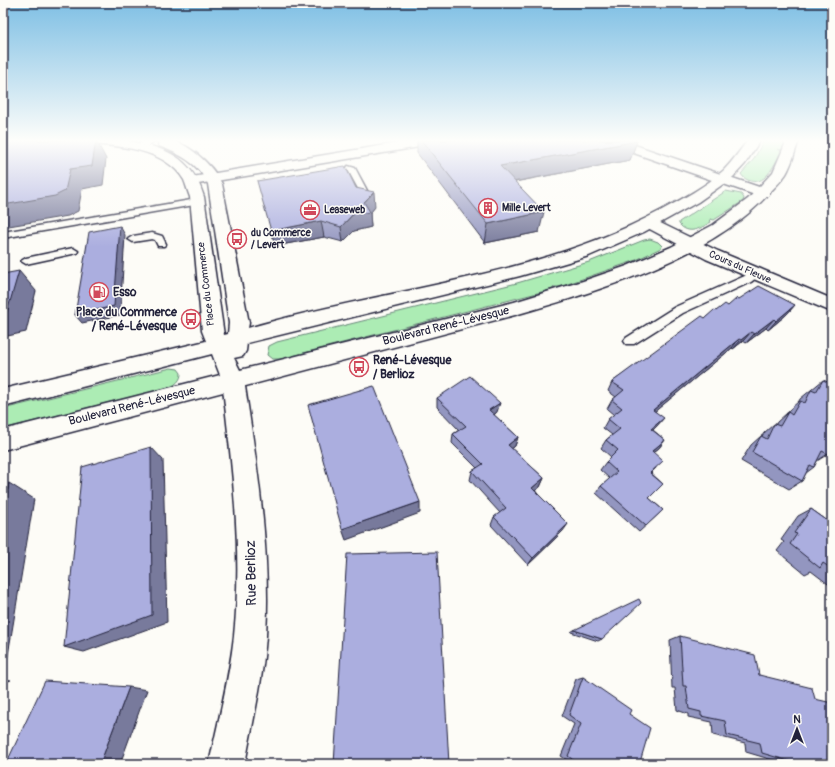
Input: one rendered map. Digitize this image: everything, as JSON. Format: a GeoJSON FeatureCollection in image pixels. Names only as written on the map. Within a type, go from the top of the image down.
{"type":"FeatureCollection","features":[{"type":"Feature","properties":{"kind":"street","name":"Place du Commerce"},"geometry":{"type":"LineString","coordinates":[[188,176],[192,181],[197,202],[212,331],[232,380]]}},
{"type":"Feature","properties":{"kind":"street"},"geometry":{"type":"LineString","coordinates":[[192,181],[219,176]]}},
{"type":"Feature","properties":{"kind":"street"},"geometry":{"type":"LineString","coordinates":[[713,176],[763,193]]}},
{"type":"Feature","properties":{"kind":"street"},"geometry":{"type":"LineString","coordinates":[[3,398],[192,353],[237,338],[544,263],[583,252],[650,223],[682,206],[725,176]]}},
{"type":"Feature","properties":{"kind":"street","name":"Boulevard René-Lévesque"},"geometry":{"type":"LineString","coordinates":[[3,440],[232,380],[471,320],[580,289],[639,268],[689,244],[729,221],[763,193],[776,176]]}},
{"type":"Feature","properties":{"kind":"street"},"geometry":{"type":"LineString","coordinates":[[212,177],[218,198],[239,323],[232,380]]}},
{"type":"Feature","properties":{"kind":"street","name":"Cours du Fleuve"},"geometry":{"type":"LineString","coordinates":[[650,223],[689,244],[832,306]]}},
{"type":"Feature","properties":{"kind":"street","name":"Rue Berlioz"},"geometry":{"type":"LineString","coordinates":[[227,764],[246,665],[252,596],[246,490],[232,380]]}},
{"type":"Feature","properties":{"kind":"lane"},"geometry":{"type":"LineString","coordinates":[[355,176],[367,198]]}},
{"type":"Feature","properties":{"kind":"lane"},"geometry":{"type":"LineString","coordinates":[[3,235],[197,202]]}},
{"type":"Feature","properties":{"kind":"lane"},"geometry":{"type":"LineString","coordinates":[[133,239],[155,236],[159,238],[161,244]]}},
{"type":"Feature","properties":{"kind":"lane"},"geometry":{"type":"LineString","coordinates":[[26,261],[73,251]]}},
{"type":"Feature","properties":{"kind":"lane"},"geometry":{"type":"LineString","coordinates":[[630,342],[679,310],[747,280],[756,274]]}},
{"type":"Feature","properties":{"kind":"green space"},"geometry":{"type":"Polygon","coordinates":[[[742,176],[766,176],[762,180],[757,181],[751,181],[742,176]]]}},
{"type":"Feature","properties":{"kind":"green space"},"geometry":{"type":"Polygon","coordinates":[[[726,191],[741,194],[744,198],[743,201],[714,220],[710,219],[711,222],[695,230],[687,230],[679,224],[679,222],[726,191]]]}},
{"type":"Feature","properties":{"kind":"green space"},"geometry":{"type":"Polygon","coordinates":[[[650,239],[658,242],[662,246],[661,248],[634,261],[559,287],[554,287],[553,289],[280,359],[272,359],[267,355],[269,346],[277,342],[517,283],[589,262],[650,239]]]}},
{"type":"Feature","properties":{"kind":"green space"},"geometry":{"type":"Polygon","coordinates":[[[171,368],[178,369],[181,373],[178,381],[171,387],[3,429],[3,409],[171,368]]]}},
{"type":"Feature","properties":{"kind":"building"},"geometry":{"type":"Polygon","coordinates":[[[3,176],[68,176],[65,191],[55,196],[3,205],[3,176]]]}},
{"type":"Feature","properties":{"kind":"building"},"geometry":{"type":"Polygon","coordinates":[[[288,176],[350,176],[356,188],[374,192],[364,202],[370,212],[352,215],[341,227],[321,221],[271,231],[257,181],[288,176]]]}},
{"type":"Feature","properties":{"kind":"building"},"geometry":{"type":"Polygon","coordinates":[[[450,176],[509,176],[544,212],[488,224],[450,176]]]}},
{"type":"Feature","properties":{"kind":"building"},"geometry":{"type":"Polygon","coordinates":[[[120,226],[114,306],[75,315],[89,232],[120,226]]]}},
{"type":"Feature","properties":{"kind":"building"},"geometry":{"type":"Polygon","coordinates":[[[19,271],[7,312],[3,313],[3,274],[19,271]]]}},
{"type":"Feature","properties":{"kind":"building"},"geometry":{"type":"Polygon","coordinates":[[[759,286],[795,305],[776,321],[774,319],[754,334],[751,332],[741,340],[739,339],[653,410],[664,418],[651,429],[665,440],[652,451],[663,461],[650,473],[663,484],[649,498],[663,510],[646,526],[601,486],[617,472],[606,462],[618,450],[606,440],[620,429],[608,419],[622,408],[612,400],[624,390],[612,382],[702,316],[705,318],[714,310],[716,311],[725,304],[728,306],[737,298],[739,299],[759,286]]]}},
{"type":"Feature","properties":{"kind":"building"},"geometry":{"type":"Polygon","coordinates":[[[470,376],[500,403],[489,410],[518,437],[508,445],[544,478],[532,488],[568,524],[533,558],[494,517],[506,508],[472,471],[483,464],[453,434],[466,426],[437,398],[470,376]]]}},
{"type":"Feature","properties":{"kind":"building"},"geometry":{"type":"Polygon","coordinates":[[[823,380],[832,384],[832,444],[828,454],[822,451],[814,467],[810,465],[802,481],[752,452],[761,436],[767,439],[774,424],[780,426],[788,412],[792,415],[800,401],[805,403],[811,390],[816,392],[823,380]]]}},
{"type":"Feature","properties":{"kind":"building"},"geometry":{"type":"Polygon","coordinates":[[[374,386],[420,502],[342,529],[308,405],[374,386]]]}},
{"type":"Feature","properties":{"kind":"building"},"geometry":{"type":"Polygon","coordinates":[[[151,447],[152,615],[64,647],[82,467],[151,447]]]}},
{"type":"Feature","properties":{"kind":"building"},"geometry":{"type":"Polygon","coordinates":[[[9,483],[3,512],[3,485],[9,483]]]}},
{"type":"Feature","properties":{"kind":"building"},"geometry":{"type":"Polygon","coordinates":[[[811,509],[832,524],[832,569],[823,563],[820,568],[790,544],[797,534],[794,533],[811,509]]]}},
{"type":"Feature","properties":{"kind":"building"},"geometry":{"type":"Polygon","coordinates":[[[437,552],[449,764],[334,764],[347,554],[437,552]]]}},
{"type":"Feature","properties":{"kind":"building"},"geometry":{"type":"Polygon","coordinates":[[[639,599],[641,603],[602,639],[574,630],[639,599]]]}},
{"type":"Feature","properties":{"kind":"building"},"geometry":{"type":"Polygon","coordinates":[[[680,636],[755,655],[759,675],[812,688],[815,699],[832,703],[832,764],[799,764],[762,753],[760,743],[727,735],[725,721],[701,716],[701,712],[689,709],[686,686],[683,686],[680,636]]]}},
{"type":"Feature","properties":{"kind":"building"},"geometry":{"type":"Polygon","coordinates":[[[583,677],[631,710],[629,714],[650,728],[640,762],[642,764],[577,764],[568,756],[581,724],[569,715],[583,677]]]}},
{"type":"Feature","properties":{"kind":"building"},"geometry":{"type":"Polygon","coordinates":[[[45,681],[129,687],[100,764],[6,764],[45,681]]]}},
{"type":"Feature","properties":{"kind":"place","name":"Mille Levert"},"geometry":{"type":"Point","coordinates":[488,208]}},
{"type":"Feature","properties":{"kind":"place","name":"Leaseweb"},"geometry":{"type":"Point","coordinates":[310,210]}},
{"type":"Feature","properties":{"kind":"place","name":"du Commerce / Levert"},"geometry":{"type":"Point","coordinates":[237,239]}},
{"type":"Feature","properties":{"kind":"place","name":"Esso"},"geometry":{"type":"Point","coordinates":[99,292]}},
{"type":"Feature","properties":{"kind":"place","name":"Place du Commerce / René-Lévesque"},"geometry":{"type":"Point","coordinates":[191,319]}},
{"type":"Feature","properties":{"kind":"place","name":"René-Lévesque / Berlioz"},"geometry":{"type":"Point","coordinates":[359,367]}}]}
